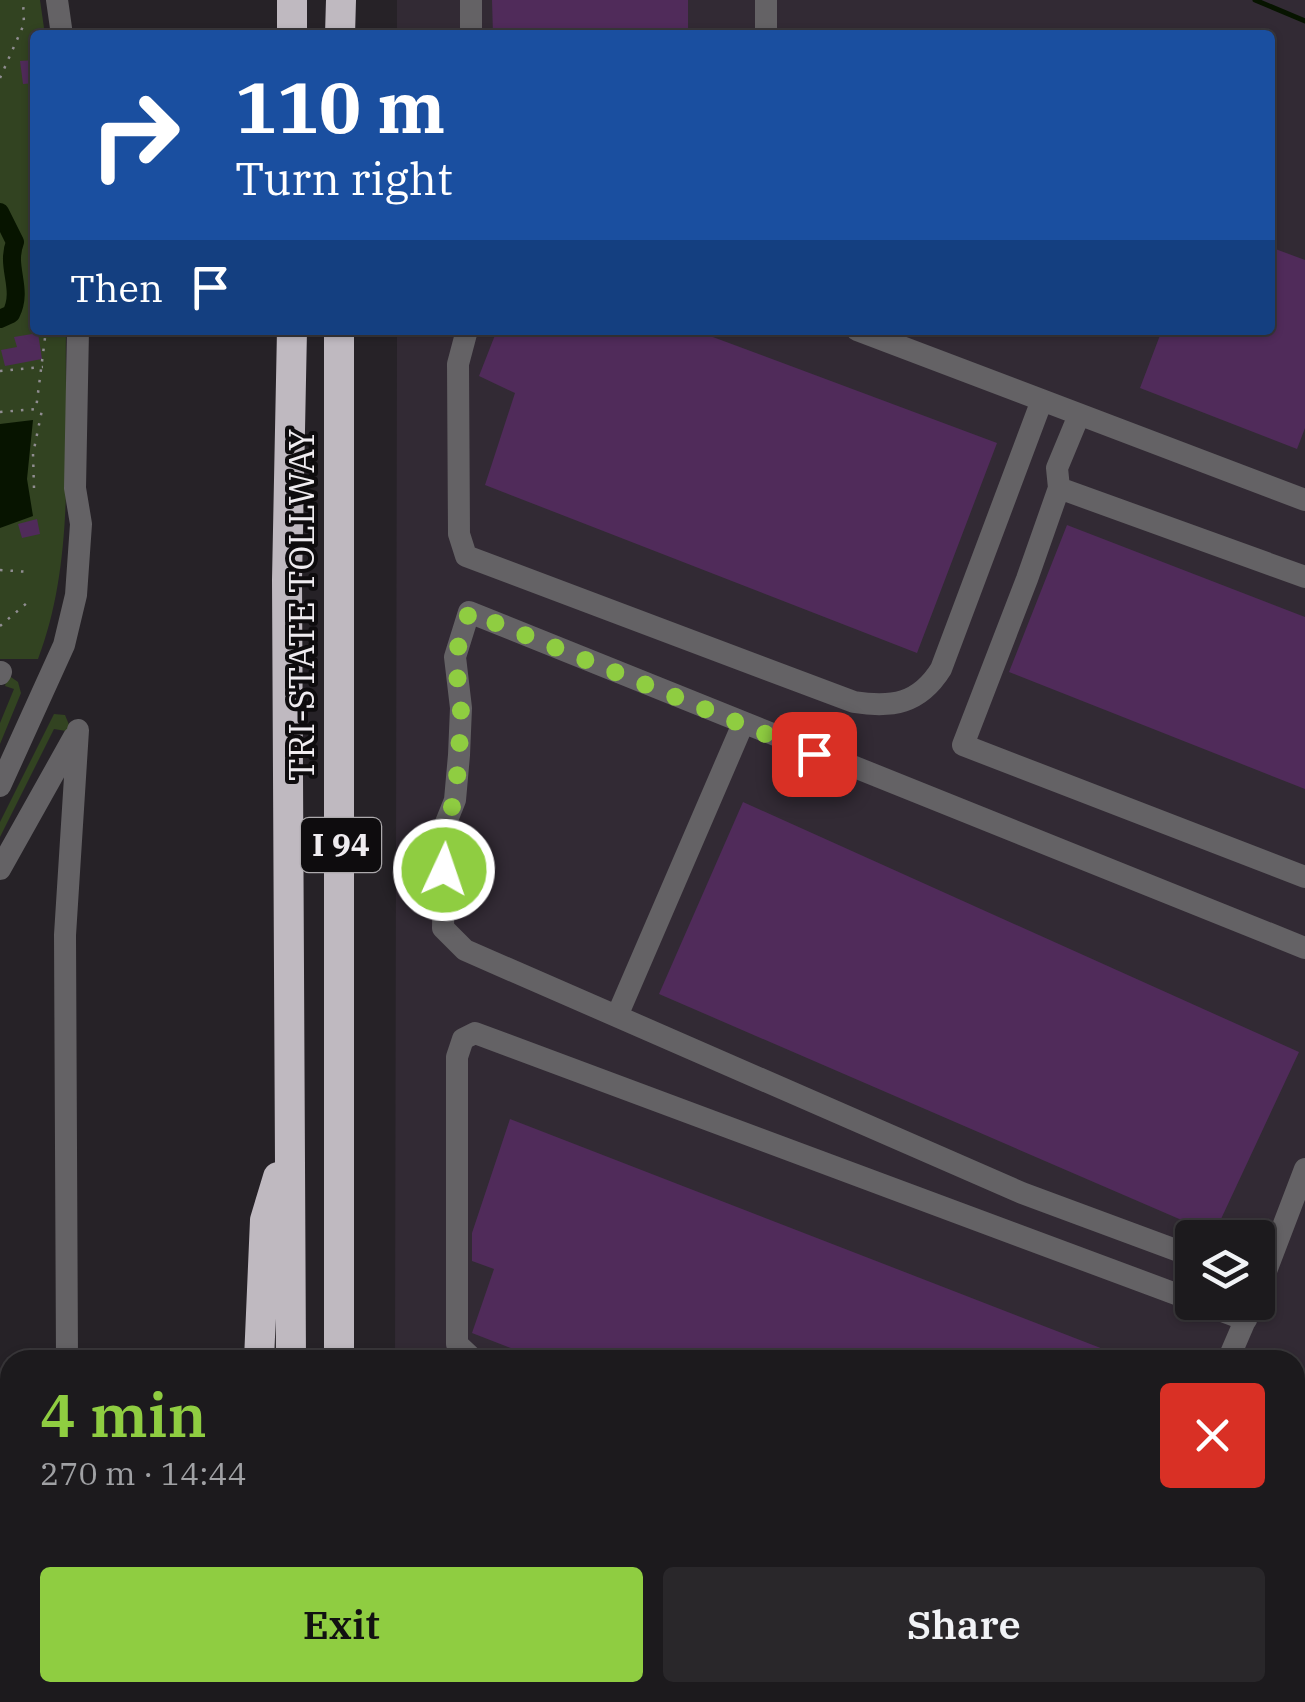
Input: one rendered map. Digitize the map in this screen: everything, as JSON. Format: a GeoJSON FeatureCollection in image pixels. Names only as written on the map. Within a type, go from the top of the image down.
{"type":"FeatureCollection","features":[{"type":"Feature","properties":{"kind":"highway"},"geometry":{"type":"LineString","coordinates":[[292,0],[292,30]]}},
{"type":"Feature","properties":{"kind":"highway"},"geometry":{"type":"LineString","coordinates":[[340,0],[340,30]]}},
{"type":"Feature","properties":{"kind":"highway","name":"TRI-STATE TOLLWAY"},"geometry":{"type":"LineString","coordinates":[[291,1350],[287,580],[292,335]]}},
{"type":"Feature","properties":{"kind":"highway","name":"TRI-STATE TOLLWAY"},"geometry":{"type":"LineString","coordinates":[[339,335],[339,1350]]}},
{"type":"Feature","properties":{"kind":"highway"},"geometry":{"type":"LineString","coordinates":[[259,1350],[264,1220],[287,1150]]}},
{"type":"Feature","properties":{"kind":"street"},"geometry":{"type":"LineString","coordinates":[[57,0],[61,30]]}},
{"type":"Feature","properties":{"kind":"street"},"geometry":{"type":"LineString","coordinates":[[470,30],[471,0]]}},
{"type":"Feature","properties":{"kind":"street"},"geometry":{"type":"LineString","coordinates":[[766,0],[766,30]]}},
{"type":"Feature","properties":{"kind":"street"},"geometry":{"type":"LineString","coordinates":[[0,786],[48,675],[75,488],[78,335]]}},
{"type":"Feature","properties":{"kind":"street"},"geometry":{"type":"LineString","coordinates":[[467,335],[458,364],[458,534],[466,556],[854,702],[878,706],[918,697],[941,669],[1042,400]]}},
{"type":"Feature","properties":{"kind":"street"},"geometry":{"type":"LineString","coordinates":[[870,335],[1305,500]]}},
{"type":"Feature","properties":{"kind":"street"},"geometry":{"type":"LineString","coordinates":[[1079,414],[1057,468],[1059,488],[963,745],[1305,877]]}},
{"type":"Feature","properties":{"kind":"street"},"geometry":{"type":"LineString","coordinates":[[1059,488],[1305,577]]}},
{"type":"Feature","properties":{"kind":"street"},"geometry":{"type":"LineString","coordinates":[[1175,1250],[1022,1192],[465,950],[443,928],[444,825],[455,800],[460,724],[455,657],[469,612],[742,726],[1305,948]]}},
{"type":"Feature","properties":{"kind":"street"},"geometry":{"type":"LineString","coordinates":[[616,1016],[742,726]]}},
{"type":"Feature","properties":{"kind":"street"},"geometry":{"type":"LineString","coordinates":[[0,868],[78,730],[65,936],[66,1350]]}},
{"type":"Feature","properties":{"kind":"street"},"geometry":{"type":"LineString","coordinates":[[463,1350],[456,1344],[457,1057],[464,1039],[476,1033],[1175,1295]]}},
{"type":"Feature","properties":{"kind":"street"},"geometry":{"type":"LineString","coordinates":[[1275,1244],[1305,1168]]}},
{"type":"Feature","properties":{"kind":"street"},"geometry":{"type":"LineString","coordinates":[[1232,1350],[1245,1320]]}},
{"type":"Feature","properties":{"kind":"path"},"geometry":{"type":"LineString","coordinates":[[0,78],[24,24],[23,0]]}},
{"type":"Feature","properties":{"kind":"path"},"geometry":{"type":"LineString","coordinates":[[0,64],[6,69]]}},
{"type":"Feature","properties":{"kind":"path"},"geometry":{"type":"LineString","coordinates":[[36,409],[46,335]]}},
{"type":"Feature","properties":{"kind":"path"},"geometry":{"type":"LineString","coordinates":[[0,371],[44,366]]}},
{"type":"Feature","properties":{"kind":"path"},"geometry":{"type":"LineString","coordinates":[[0,412],[42,410],[33,454],[34,488]]}},
{"type":"Feature","properties":{"kind":"path"},"geometry":{"type":"LineString","coordinates":[[0,570],[30,572]]}},
{"type":"Feature","properties":{"kind":"path"},"geometry":{"type":"LineString","coordinates":[[0,626],[28,602],[28,597]]}},
{"type":"Feature","properties":{"kind":"shaded area"},"geometry":{"type":"Polygon","coordinates":[[[397,0],[1305,0],[1305,1350],[395,1350],[397,335],[1275,335],[1275,30],[397,30],[397,0]]]}},
{"type":"Feature","properties":{"kind":"shaded area"},"geometry":{"type":"Polygon","coordinates":[[[33,420],[27,479],[33,516],[0,528],[0,424],[33,420]]]}},
{"type":"Feature","properties":{"kind":"green space"},"geometry":{"type":"Polygon","coordinates":[[[0,0],[40,0],[44,30],[30,30],[30,335],[66,335],[66,497],[59,580],[38,659],[0,659],[0,0]]]}},
{"type":"Feature","properties":{"kind":"green space"},"geometry":{"type":"Polygon","coordinates":[[[8,675],[18,682],[21,693],[0,744],[0,723],[14,689],[5,686],[8,675]]]}},
{"type":"Feature","properties":{"kind":"green space"},"geometry":{"type":"Polygon","coordinates":[[[54,714],[65,715],[72,732],[54,729],[0,837],[0,822],[54,714]]]}},
{"type":"Feature","properties":{"kind":"building"},"geometry":{"type":"Polygon","coordinates":[[[492,0],[688,0],[688,30],[493,30],[492,0]]]}},
{"type":"Feature","properties":{"kind":"building"},"geometry":{"type":"Polygon","coordinates":[[[30,60],[30,83],[23,84],[20,61],[30,60]]]}},
{"type":"Feature","properties":{"kind":"building"},"geometry":{"type":"Polygon","coordinates":[[[1275,249],[1305,260],[1305,428],[1297,449],[1140,388],[1160,335],[1275,335],[1275,249]]]}},
{"type":"Feature","properties":{"kind":"building"},"geometry":{"type":"Polygon","coordinates":[[[38,335],[42,359],[5,366],[1,350],[17,347],[14,337],[38,335]]]}},
{"type":"Feature","properties":{"kind":"building"},"geometry":{"type":"Polygon","coordinates":[[[495,335],[707,335],[997,443],[917,653],[485,485],[515,393],[479,376],[495,335]]]}},
{"type":"Feature","properties":{"kind":"building"},"geometry":{"type":"Polygon","coordinates":[[[37,519],[40,534],[22,538],[18,524],[37,519]]]}},
{"type":"Feature","properties":{"kind":"building"},"geometry":{"type":"Polygon","coordinates":[[[1067,525],[1305,617],[1305,789],[1009,672],[1067,525]]]}},
{"type":"Feature","properties":{"kind":"building"},"geometry":{"type":"Polygon","coordinates":[[[743,802],[1299,1052],[1221,1220],[1182,1220],[659,994],[743,802]]]}},
{"type":"Feature","properties":{"kind":"building"},"geometry":{"type":"Polygon","coordinates":[[[510,1119],[1106,1350],[516,1350],[472,1333],[494,1269],[472,1261],[472,1233],[510,1119]]]}},
{"type":"Feature","properties":{"kind":"waterway"},"geometry":{"type":"LineString","coordinates":[[1255,0],[1305,21]]}},
{"type":"Feature","properties":{"kind":"waterway"},"geometry":{"type":"LineString","coordinates":[[0,212],[15,242],[12,261],[16,295],[11,314],[0,319]]}},
{"type":"Feature","properties":{"kind":"route"},"geometry":{"type":"LineString","coordinates":[[444,870],[444,825],[455,800],[459,755],[461,708],[455,657],[469,612],[814,754]]}}]}
